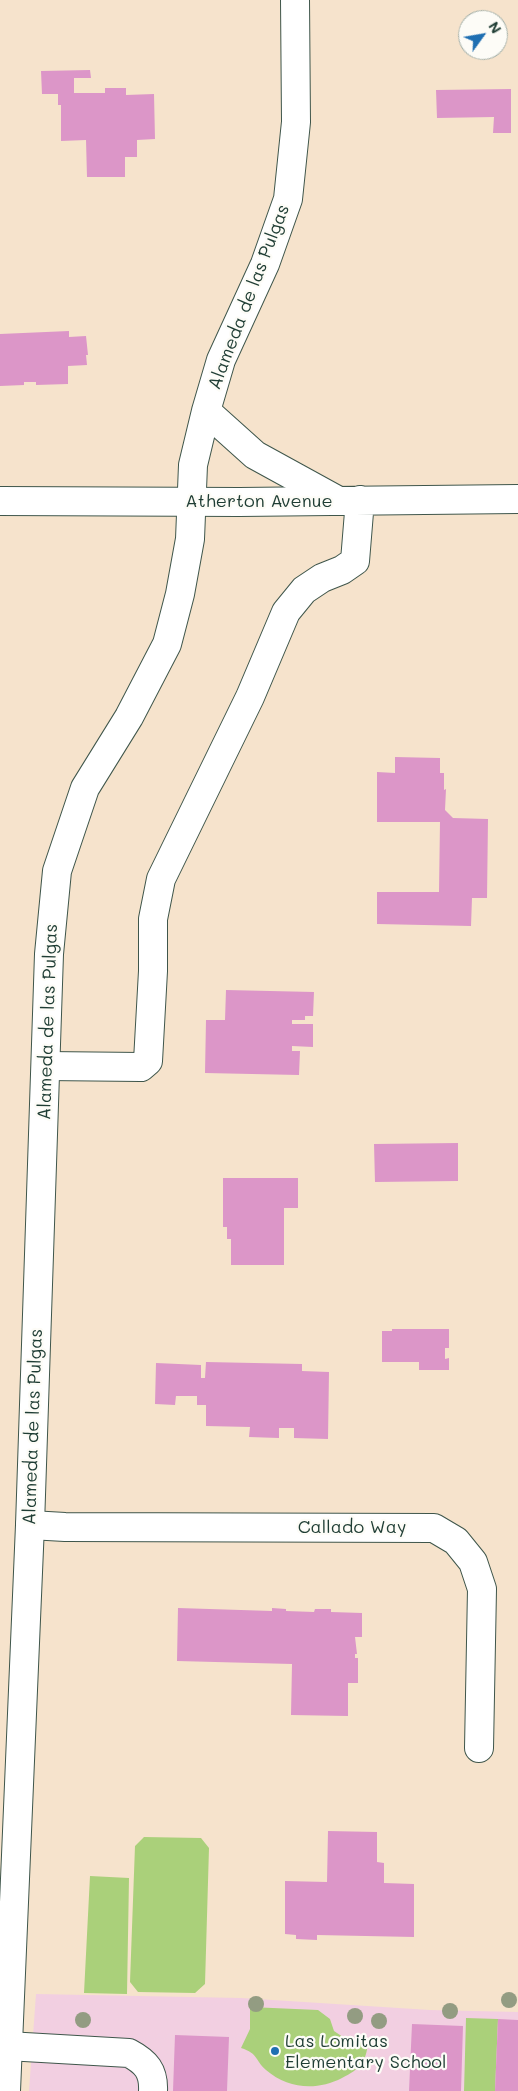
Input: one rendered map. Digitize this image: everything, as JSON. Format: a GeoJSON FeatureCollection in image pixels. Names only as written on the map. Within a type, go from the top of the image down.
{"type":"FeatureCollection","features":[{"type":"Feature","properties":{"kind":"main road","name":"Alameda de las Pulgas"},"geometry":{"type":"LineString","coordinates":[[6,2091],[30,1525],[49,954],[57,871],[85,788],[129,717],[167,644],[180,594],[190,539],[190,501],[193,465],[206,411],[221,360],[265,264],[288,199],[296,122],[295,0]]}},
{"type":"Feature","properties":{"kind":"main road"},"geometry":{"type":"LineString","coordinates":[[46,1066],[141,1067],[148,1061],[153,971],[153,919],[161,879],[250,697],[286,612],[304,590],[322,578],[342,570],[355,561],[349,500],[255,455],[206,411]]}},
{"type":"Feature","properties":{"kind":"main road","name":"Atherton Avenue"},"geometry":{"type":"LineString","coordinates":[[0,501],[518,500]]}},
{"type":"Feature","properties":{"kind":"main road","name":"Callado Way"},"geometry":{"type":"LineString","coordinates":[[30,1525],[65,1527],[434,1528],[456,1541],[473,1562],[482,1589],[479,1748]]}},
{"type":"Feature","properties":{"kind":"main road"},"geometry":{"type":"LineString","coordinates":[[7,2046],[129,2053],[143,2060],[154,2079],[153,2091]]}},
{"type":"Feature","properties":{"kind":"shaded area","name":"Las Lomitas Elementary School"},"geometry":{"type":"Polygon","coordinates":[[[36,1994],[241,1998],[430,2010],[518,2012],[518,2091],[29,2091],[36,1994]]]}},
{"type":"Feature","properties":{"kind":"green space"},"geometry":{"type":"Polygon","coordinates":[[[144,1837],[201,1838],[209,1848],[205,1984],[195,1993],[138,1992],[130,1982],[135,1846],[144,1837]]]}},
{"type":"Feature","properties":{"kind":"green space"},"geometry":{"type":"Polygon","coordinates":[[[90,1876],[129,1878],[127,1994],[84,1993],[90,1876]]]}},
{"type":"Feature","properties":{"kind":"green space"},"geometry":{"type":"Polygon","coordinates":[[[250,2007],[318,2010],[330,2019],[334,2031],[349,2041],[368,2043],[364,2060],[358,2068],[348,2075],[323,2085],[303,2086],[284,2081],[266,2070],[251,2052],[241,2048],[250,2029],[250,2007]]]}},
{"type":"Feature","properties":{"kind":"green space"},"geometry":{"type":"Polygon","coordinates":[[[466,2018],[498,2019],[495,2091],[464,2091],[466,2018]]]}},
{"type":"Feature","properties":{"kind":"building"},"geometry":{"type":"Polygon","coordinates":[[[90,70],[91,78],[74,78],[74,93],[105,93],[105,88],[126,88],[126,95],[154,94],[155,139],[137,140],[137,157],[125,157],[125,177],[87,177],[86,140],[61,141],[61,105],[58,105],[58,94],[42,94],[41,71],[90,70]]]}},
{"type":"Feature","properties":{"kind":"building"},"geometry":{"type":"Polygon","coordinates":[[[511,89],[511,133],[493,133],[494,117],[437,118],[436,90],[511,89]]]}},
{"type":"Feature","properties":{"kind":"building"},"geometry":{"type":"Polygon","coordinates":[[[69,331],[69,337],[86,336],[88,355],[86,355],[87,365],[68,366],[68,384],[36,385],[36,382],[24,382],[24,385],[0,386],[0,334],[69,331]]]}},
{"type":"Feature","properties":{"kind":"building"},"geometry":{"type":"Polygon","coordinates":[[[395,757],[440,758],[440,773],[444,773],[444,790],[446,789],[445,810],[453,818],[488,819],[487,898],[472,898],[471,926],[377,924],[377,892],[439,892],[440,822],[377,822],[377,772],[395,773],[395,757]]]}},
{"type":"Feature","properties":{"kind":"building"},"geometry":{"type":"Polygon","coordinates":[[[226,990],[314,992],[313,1016],[305,1016],[305,1020],[292,1020],[292,1024],[313,1024],[313,1047],[292,1046],[292,1051],[300,1051],[299,1075],[205,1073],[206,1020],[225,1020],[226,990]]]}},
{"type":"Feature","properties":{"kind":"building"},"geometry":{"type":"Polygon","coordinates":[[[458,1143],[458,1181],[375,1182],[374,1144],[458,1143]]]}},
{"type":"Feature","properties":{"kind":"building"},"geometry":{"type":"Polygon","coordinates":[[[223,1178],[298,1178],[298,1208],[284,1208],[284,1265],[231,1265],[231,1239],[227,1239],[227,1227],[223,1227],[223,1178]]]}},
{"type":"Feature","properties":{"kind":"building"},"geometry":{"type":"Polygon","coordinates":[[[392,1329],[449,1329],[449,1348],[445,1348],[445,1359],[449,1358],[449,1370],[419,1370],[419,1362],[382,1362],[382,1331],[392,1331],[392,1329]]]}},
{"type":"Feature","properties":{"kind":"building"},"geometry":{"type":"Polygon","coordinates":[[[206,1362],[302,1364],[302,1371],[329,1372],[328,1439],[294,1438],[294,1428],[279,1428],[279,1438],[249,1437],[250,1427],[206,1426],[206,1405],[197,1405],[197,1396],[176,1396],[175,1405],[155,1404],[156,1363],[201,1365],[201,1378],[205,1378],[206,1362]]]}},
{"type":"Feature","properties":{"kind":"building"},"geometry":{"type":"Polygon","coordinates":[[[178,1608],[272,1611],[272,1608],[286,1609],[286,1611],[314,1612],[315,1609],[331,1609],[331,1612],[362,1613],[362,1637],[355,1637],[357,1654],[355,1654],[355,1658],[358,1658],[358,1683],[348,1683],[348,1716],[291,1715],[292,1664],[177,1661],[178,1608]]]}},
{"type":"Feature","properties":{"kind":"building"},"geometry":{"type":"Polygon","coordinates":[[[328,1831],[377,1832],[377,1862],[384,1863],[384,1883],[414,1884],[414,1937],[317,1935],[317,1940],[296,1939],[296,1935],[285,1934],[285,1881],[327,1882],[328,1831]]]}},
{"type":"Feature","properties":{"kind":"building"},"geometry":{"type":"Polygon","coordinates":[[[498,2019],[518,2020],[518,2091],[495,2091],[498,2019]]]}},
{"type":"Feature","properties":{"kind":"building"},"geometry":{"type":"Polygon","coordinates":[[[412,2024],[463,2026],[461,2091],[409,2091],[412,2024]]]}},
{"type":"Feature","properties":{"kind":"building"},"geometry":{"type":"Polygon","coordinates":[[[175,2035],[229,2037],[227,2091],[173,2091],[175,2035]]]}},
{"type":"Feature","properties":{"kind":"place","name":"Las Lomitas Elementary School"},"geometry":{"type":"Point","coordinates":[275,2051]}}]}
